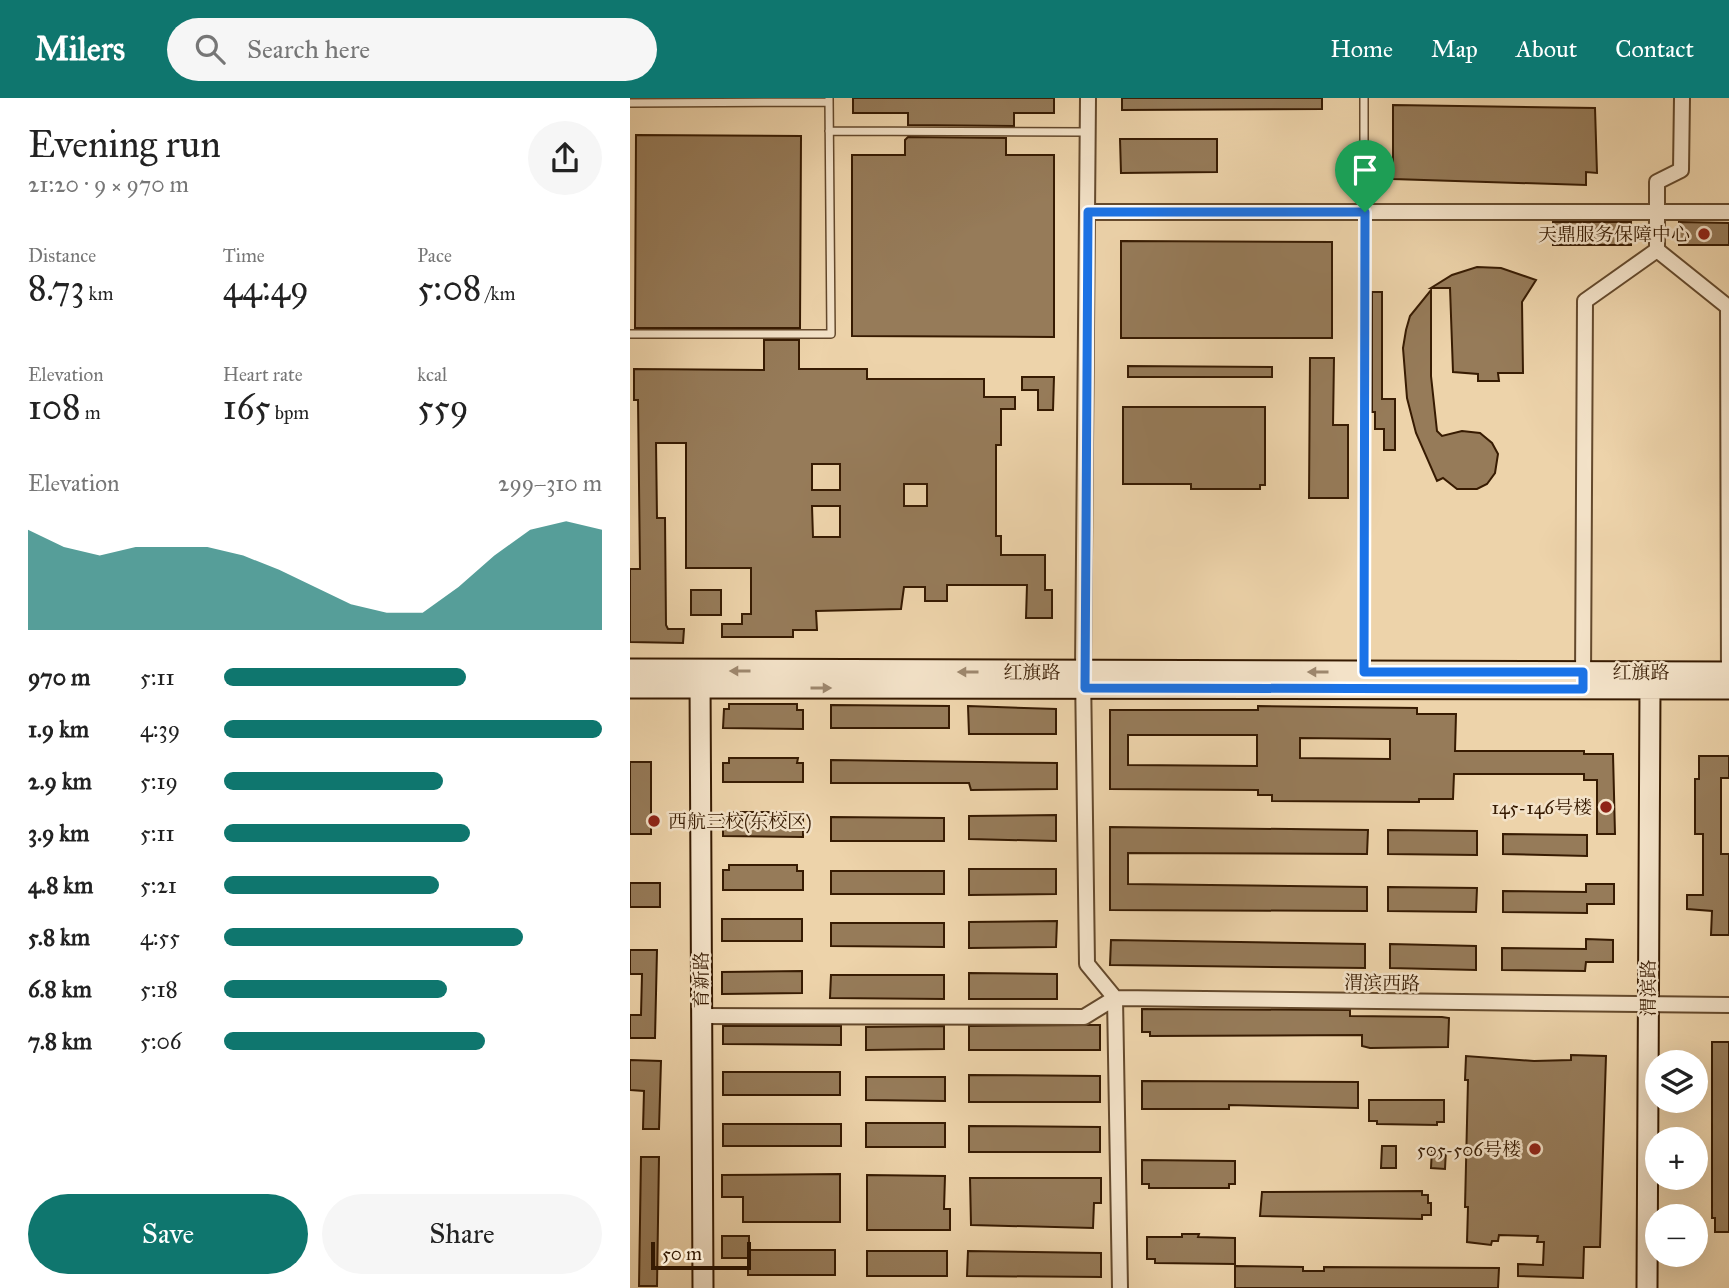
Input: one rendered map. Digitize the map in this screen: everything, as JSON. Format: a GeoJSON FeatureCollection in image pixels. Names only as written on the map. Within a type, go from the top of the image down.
{"type":"FeatureCollection","features":[{"type":"Feature","properties":{"kind":"main road","name":"红旗路"},"geometry":{"type":"LineString","coordinates":[[630,669],[700,680]]}},
{"type":"Feature","properties":{"kind":"main road","name":"红旗路"},"geometry":{"type":"LineString","coordinates":[[1084,680],[1364,672],[1583,680],[1650,689],[1729,680]]}},
{"type":"Feature","properties":{"kind":"main road","name":"红旗路"},"geometry":{"type":"LineString","coordinates":[[630,688],[700,680],[1729,680]]}},
{"type":"Feature","properties":{"kind":"main road","name":"育新路"},"geometry":{"type":"LineString","coordinates":[[700,680],[703,1288]]}},
{"type":"Feature","properties":{"kind":"main road","name":"渭滨路"},"geometry":{"type":"LineString","coordinates":[[1647,1288],[1650,689]]}},
{"type":"Feature","properties":{"kind":"street"},"geometry":{"type":"LineString","coordinates":[[1088,98],[1084,680],[1087,964],[1115,998],[1120,1288]]}},
{"type":"Feature","properties":{"kind":"street"},"geometry":{"type":"LineString","coordinates":[[1657,250],[1657,182],[1681,170],[1682,98]]}},
{"type":"Feature","properties":{"kind":"street"},"geometry":{"type":"LineString","coordinates":[[1088,212],[1729,212]]}},
{"type":"Feature","properties":{"kind":"street"},"geometry":{"type":"LineString","coordinates":[[1657,250],[1728,307],[1729,680]]}},
{"type":"Feature","properties":{"kind":"street"},"geometry":{"type":"LineString","coordinates":[[1583,680],[1585,302],[1657,250]]}},
{"type":"Feature","properties":{"kind":"street"},"geometry":{"type":"LineString","coordinates":[[702,1016],[1084,1017],[1115,998]]}},
{"type":"Feature","properties":{"kind":"street","name":"渭滨西路"},"geometry":{"type":"LineString","coordinates":[[1115,998],[1729,1005]]}},
{"type":"Feature","properties":{"kind":"lane"},"geometry":{"type":"LineString","coordinates":[[1364,98],[1364,672]]}},
{"type":"Feature","properties":{"kind":"lane"},"geometry":{"type":"LineString","coordinates":[[630,103],[829,100],[831,334],[630,334]]}},
{"type":"Feature","properties":{"kind":"lane"},"geometry":{"type":"LineString","coordinates":[[829,131],[1088,132]]}},
{"type":"Feature","properties":{"kind":"building"},"geometry":{"type":"Polygon","coordinates":[[[853,98],[1054,98],[1054,113],[1014,113],[1014,126],[908,125],[908,113],[853,113],[853,98]]]}},
{"type":"Feature","properties":{"kind":"building"},"geometry":{"type":"Polygon","coordinates":[[[1122,98],[1322,98],[1322,109],[1122,110],[1122,98]]]}},
{"type":"Feature","properties":{"kind":"building"},"geometry":{"type":"Polygon","coordinates":[[[1393,105],[1595,108],[1597,173],[1586,172],[1586,185],[1393,179],[1393,105]]]}},
{"type":"Feature","properties":{"kind":"building"},"geometry":{"type":"Polygon","coordinates":[[[636,135],[801,136],[800,328],[635,328],[636,135]]]}},
{"type":"Feature","properties":{"kind":"building"},"geometry":{"type":"Polygon","coordinates":[[[908,137],[1006,138],[1006,155],[1054,155],[1054,337],[852,336],[852,155],[905,155],[905,140],[908,137]]]}},
{"type":"Feature","properties":{"kind":"building"},"geometry":{"type":"Polygon","coordinates":[[[1120,139],[1217,139],[1217,172],[1121,173],[1120,139]]]}},
{"type":"Feature","properties":{"kind":"building"},"geometry":{"type":"Polygon","coordinates":[[[1553,222],[1631,222],[1631,245],[1553,245],[1553,222]]]}},
{"type":"Feature","properties":{"kind":"building","name":"天鼎服务保障中心"},"geometry":{"type":"Polygon","coordinates":[[[1679,222],[1729,223],[1729,245],[1679,245],[1679,222]]]}},
{"type":"Feature","properties":{"kind":"building"},"geometry":{"type":"Polygon","coordinates":[[[1121,241],[1332,242],[1332,338],[1121,338],[1121,241]]]}},
{"type":"Feature","properties":{"kind":"building"},"geometry":{"type":"Polygon","coordinates":[[[1477,267],[1501,268],[1536,280],[1522,302],[1523,373],[1498,373],[1499,381],[1478,381],[1478,374],[1453,372],[1450,288],[1431,288],[1452,275],[1477,267]]]}},
{"type":"Feature","properties":{"kind":"building"},"geometry":{"type":"Polygon","coordinates":[[[1431,290],[1431,376],[1437,431],[1442,436],[1462,431],[1480,433],[1492,443],[1498,454],[1495,473],[1487,484],[1477,489],[1457,489],[1443,478],[1437,481],[1416,433],[1407,398],[1403,348],[1406,330],[1410,316],[1431,290]]]}},
{"type":"Feature","properties":{"kind":"building"},"geometry":{"type":"Polygon","coordinates":[[[1372,292],[1382,292],[1382,399],[1395,399],[1395,450],[1384,450],[1384,429],[1375,429],[1375,412],[1372,412],[1372,292]]]}},
{"type":"Feature","properties":{"kind":"building"},"geometry":{"type":"Polygon","coordinates":[[[764,340],[799,340],[799,369],[867,369],[867,379],[984,379],[984,397],[1015,397],[1015,409],[1001,409],[1001,445],[996,445],[996,536],[1001,536],[1001,555],[1045,555],[1045,590],[1052,590],[1052,618],[1026,618],[1027,585],[947,585],[947,601],[925,601],[925,587],[904,587],[901,609],[816,611],[817,630],[793,630],[793,637],[722,637],[722,624],[742,624],[742,614],[751,614],[751,568],[686,568],[686,443],[656,443],[657,518],[665,518],[666,625],[668,629],[684,629],[683,643],[630,642],[630,569],[640,569],[638,400],[634,400],[634,369],[764,370],[764,340]],[[812,464],[812,490],[840,490],[840,464],[812,464]],[[904,484],[904,506],[927,506],[927,484],[904,484]],[[812,506],[813,537],[840,537],[840,506],[812,506]]]}},
{"type":"Feature","properties":{"kind":"building"},"geometry":{"type":"Polygon","coordinates":[[[1310,358],[1334,358],[1333,425],[1348,425],[1348,498],[1309,498],[1310,358]]]}},
{"type":"Feature","properties":{"kind":"building"},"geometry":{"type":"Polygon","coordinates":[[[1128,366],[1272,367],[1272,377],[1128,377],[1128,366]]]}},
{"type":"Feature","properties":{"kind":"building"},"geometry":{"type":"Polygon","coordinates":[[[1022,377],[1054,377],[1053,410],[1038,410],[1038,390],[1022,390],[1022,377]]]}},
{"type":"Feature","properties":{"kind":"building"},"geometry":{"type":"Polygon","coordinates":[[[1123,407],[1265,407],[1265,485],[1260,485],[1260,489],[1191,489],[1191,484],[1123,484],[1123,407]]]}},
{"type":"Feature","properties":{"kind":"building"},"geometry":{"type":"Polygon","coordinates":[[[691,590],[721,590],[721,615],[691,615],[691,590]]]}},
{"type":"Feature","properties":{"kind":"building"},"geometry":{"type":"Polygon","coordinates":[[[729,704],[797,704],[797,710],[803,710],[803,729],[723,728],[724,709],[729,709],[729,704]]]}},
{"type":"Feature","properties":{"kind":"building"},"geometry":{"type":"Polygon","coordinates":[[[831,705],[949,706],[949,728],[831,728],[831,705]]]}},
{"type":"Feature","properties":{"kind":"building"},"geometry":{"type":"Polygon","coordinates":[[[968,706],[1056,709],[1056,734],[969,734],[968,706]]]}},
{"type":"Feature","properties":{"kind":"building"},"geometry":{"type":"Polygon","coordinates":[[[1258,706],[1417,708],[1417,714],[1456,714],[1455,751],[1584,751],[1584,754],[1613,754],[1615,834],[1597,834],[1597,780],[1584,780],[1584,774],[1454,774],[1453,799],[1419,799],[1419,802],[1272,801],[1272,795],[1258,795],[1258,790],[1110,789],[1110,710],[1258,710],[1258,706]],[[1128,735],[1128,765],[1257,766],[1257,735],[1128,735]],[[1300,738],[1300,758],[1390,759],[1390,739],[1300,738]]]}},
{"type":"Feature","properties":{"kind":"building"},"geometry":{"type":"Polygon","coordinates":[[[1699,756],[1729,756],[1729,778],[1721,778],[1721,854],[1729,854],[1729,935],[1711,935],[1712,911],[1687,909],[1687,895],[1703,895],[1703,834],[1695,834],[1695,779],[1699,779],[1699,756]]]}},
{"type":"Feature","properties":{"kind":"building"},"geometry":{"type":"Polygon","coordinates":[[[729,758],[798,758],[797,763],[803,763],[803,782],[723,782],[723,763],[729,763],[729,758]]]}},
{"type":"Feature","properties":{"kind":"building"},"geometry":{"type":"Polygon","coordinates":[[[831,760],[1057,763],[1057,789],[971,790],[969,783],[831,783],[831,760]]]}},
{"type":"Feature","properties":{"kind":"building"},"geometry":{"type":"Polygon","coordinates":[[[630,762],[651,762],[651,834],[630,834],[630,762]]]}},
{"type":"Feature","properties":{"kind":"building"},"geometry":{"type":"Polygon","coordinates":[[[729,812],[797,812],[797,817],[803,817],[803,837],[723,836],[723,817],[729,817],[729,812]]]}},
{"type":"Feature","properties":{"kind":"building"},"geometry":{"type":"Polygon","coordinates":[[[1056,815],[1056,841],[969,839],[969,816],[1056,815]]]}},
{"type":"Feature","properties":{"kind":"building"},"geometry":{"type":"Polygon","coordinates":[[[831,817],[944,818],[944,841],[831,841],[831,817]]]}},
{"type":"Feature","properties":{"kind":"building"},"geometry":{"type":"Polygon","coordinates":[[[1110,827],[1368,830],[1367,854],[1128,853],[1128,884],[1367,887],[1367,911],[1110,910],[1110,827]]]}},
{"type":"Feature","properties":{"kind":"building"},"geometry":{"type":"Polygon","coordinates":[[[1388,830],[1477,831],[1477,855],[1388,854],[1388,830]]]}},
{"type":"Feature","properties":{"kind":"building"},"geometry":{"type":"Polygon","coordinates":[[[1503,834],[1587,835],[1587,856],[1503,854],[1503,834]]]}},
{"type":"Feature","properties":{"kind":"building"},"geometry":{"type":"Polygon","coordinates":[[[729,865],[797,865],[797,871],[803,871],[803,890],[723,890],[723,870],[729,870],[729,865]]]}},
{"type":"Feature","properties":{"kind":"building"},"geometry":{"type":"Polygon","coordinates":[[[969,869],[1056,869],[1056,894],[969,895],[969,869]]]}},
{"type":"Feature","properties":{"kind":"building"},"geometry":{"type":"Polygon","coordinates":[[[831,871],[944,871],[944,894],[831,894],[831,871]]]}},
{"type":"Feature","properties":{"kind":"building"},"geometry":{"type":"Polygon","coordinates":[[[630,883],[660,883],[660,907],[630,907],[630,883]]]}},
{"type":"Feature","properties":{"kind":"building"},"geometry":{"type":"Polygon","coordinates":[[[1586,884],[1614,884],[1614,904],[1587,904],[1587,913],[1503,912],[1503,891],[1586,892],[1586,884]]]}},
{"type":"Feature","properties":{"kind":"building"},"geometry":{"type":"Polygon","coordinates":[[[1388,887],[1477,888],[1476,912],[1388,911],[1388,887]]]}},
{"type":"Feature","properties":{"kind":"building"},"geometry":{"type":"Polygon","coordinates":[[[722,919],[802,919],[802,941],[722,941],[722,919]]]}},
{"type":"Feature","properties":{"kind":"building"},"geometry":{"type":"Polygon","coordinates":[[[1057,921],[1056,947],[969,948],[969,922],[1057,921]]]}},
{"type":"Feature","properties":{"kind":"building"},"geometry":{"type":"Polygon","coordinates":[[[831,923],[944,923],[944,947],[831,946],[831,923]]]}},
{"type":"Feature","properties":{"kind":"building"},"geometry":{"type":"Polygon","coordinates":[[[1586,939],[1613,940],[1613,962],[1586,962],[1585,971],[1502,970],[1502,948],[1586,949],[1586,939]]]}},
{"type":"Feature","properties":{"kind":"building"},"geometry":{"type":"Polygon","coordinates":[[[1111,940],[1365,944],[1365,968],[1110,965],[1111,940]]]}},
{"type":"Feature","properties":{"kind":"building"},"geometry":{"type":"Polygon","coordinates":[[[1390,944],[1476,946],[1476,970],[1390,968],[1390,944]]]}},
{"type":"Feature","properties":{"kind":"building"},"geometry":{"type":"Polygon","coordinates":[[[630,950],[657,950],[655,1038],[630,1038],[630,1015],[641,1015],[642,974],[630,974],[630,950]]]}},
{"type":"Feature","properties":{"kind":"building"},"geometry":{"type":"Polygon","coordinates":[[[802,971],[802,993],[722,994],[722,972],[802,971]]]}},
{"type":"Feature","properties":{"kind":"building"},"geometry":{"type":"Polygon","coordinates":[[[969,973],[1057,974],[1057,999],[969,999],[969,973]]]}},
{"type":"Feature","properties":{"kind":"building"},"geometry":{"type":"Polygon","coordinates":[[[831,975],[944,975],[944,999],[830,998],[831,975]]]}},
{"type":"Feature","properties":{"kind":"building"},"geometry":{"type":"Polygon","coordinates":[[[1142,1009],[1350,1010],[1350,1016],[1442,1017],[1449,1018],[1448,1047],[1370,1048],[1362,1046],[1362,1035],[1150,1036],[1150,1032],[1142,1032],[1142,1009]]]}},
{"type":"Feature","properties":{"kind":"building"},"geometry":{"type":"Polygon","coordinates":[[[1100,1025],[1100,1050],[969,1050],[969,1026],[1100,1025]]]}},
{"type":"Feature","properties":{"kind":"building"},"geometry":{"type":"Polygon","coordinates":[[[723,1026],[841,1026],[841,1045],[723,1044],[723,1026]]]}},
{"type":"Feature","properties":{"kind":"building"},"geometry":{"type":"Polygon","coordinates":[[[944,1026],[944,1049],[866,1050],[866,1027],[944,1026]]]}},
{"type":"Feature","properties":{"kind":"building"},"geometry":{"type":"Polygon","coordinates":[[[1712,1042],[1729,1042],[1729,1232],[1715,1232],[1715,1218],[1712,1218],[1712,1042]]]}},
{"type":"Feature","properties":{"kind":"building","name":"505-506号楼"},"geometry":{"type":"Polygon","coordinates":[[[1571,1055],[1606,1056],[1600,1247],[1584,1247],[1583,1278],[1518,1276],[1518,1264],[1543,1265],[1544,1242],[1537,1242],[1538,1236],[1499,1235],[1498,1241],[1492,1241],[1491,1245],[1467,1242],[1466,1056],[1534,1061],[1571,1060],[1571,1055]]]}},
{"type":"Feature","properties":{"kind":"building"},"geometry":{"type":"Polygon","coordinates":[[[630,1060],[661,1061],[659,1129],[643,1129],[644,1091],[630,1090],[630,1060]]]}},
{"type":"Feature","properties":{"kind":"building"},"geometry":{"type":"Polygon","coordinates":[[[723,1072],[840,1072],[840,1095],[723,1095],[723,1072]]]}},
{"type":"Feature","properties":{"kind":"building"},"geometry":{"type":"Polygon","coordinates":[[[969,1075],[1100,1076],[1100,1102],[969,1102],[969,1075]]]}},
{"type":"Feature","properties":{"kind":"building"},"geometry":{"type":"Polygon","coordinates":[[[866,1077],[945,1077],[945,1101],[866,1100],[866,1077]]]}},
{"type":"Feature","properties":{"kind":"building"},"geometry":{"type":"Polygon","coordinates":[[[1142,1081],[1358,1082],[1358,1108],[1229,1105],[1229,1109],[1142,1109],[1142,1081]]]}},
{"type":"Feature","properties":{"kind":"building"},"geometry":{"type":"Polygon","coordinates":[[[1369,1100],[1444,1100],[1444,1122],[1437,1122],[1437,1125],[1377,1124],[1377,1121],[1369,1121],[1369,1100]]]}},
{"type":"Feature","properties":{"kind":"building"},"geometry":{"type":"Polygon","coordinates":[[[866,1123],[945,1123],[945,1147],[866,1147],[866,1123]]]}},
{"type":"Feature","properties":{"kind":"building"},"geometry":{"type":"Polygon","coordinates":[[[723,1124],[841,1124],[841,1146],[723,1146],[723,1124]]]}},
{"type":"Feature","properties":{"kind":"building"},"geometry":{"type":"Polygon","coordinates":[[[969,1126],[1100,1127],[1100,1152],[969,1152],[969,1126]]]}},
{"type":"Feature","properties":{"kind":"building"},"geometry":{"type":"Polygon","coordinates":[[[1382,1146],[1396,1146],[1396,1168],[1381,1168],[1382,1146]]]}},
{"type":"Feature","properties":{"kind":"building"},"geometry":{"type":"Polygon","coordinates":[[[1432,1148],[1446,1149],[1445,1169],[1431,1168],[1432,1148]]]}},
{"type":"Feature","properties":{"kind":"building"},"geometry":{"type":"Polygon","coordinates":[[[641,1157],[659,1157],[657,1286],[639,1286],[641,1157]]]}},
{"type":"Feature","properties":{"kind":"building"},"geometry":{"type":"Polygon","coordinates":[[[1142,1160],[1235,1161],[1235,1184],[1229,1184],[1229,1188],[1149,1188],[1149,1184],[1142,1184],[1142,1160]]]}},
{"type":"Feature","properties":{"kind":"building"},"geometry":{"type":"Polygon","coordinates":[[[840,1174],[840,1222],[743,1222],[743,1197],[722,1197],[722,1175],[840,1174]]]}},
{"type":"Feature","properties":{"kind":"building"},"geometry":{"type":"Polygon","coordinates":[[[867,1175],[945,1176],[944,1209],[950,1209],[950,1230],[867,1230],[867,1175]]]}},
{"type":"Feature","properties":{"kind":"building"},"geometry":{"type":"Polygon","coordinates":[[[970,1178],[1101,1178],[1101,1203],[1094,1203],[1093,1228],[971,1225],[970,1178]]]}},
{"type":"Feature","properties":{"kind":"building"},"geometry":{"type":"Polygon","coordinates":[[[1422,1191],[1422,1195],[1428,1195],[1428,1203],[1431,1203],[1431,1215],[1422,1215],[1422,1219],[1260,1216],[1262,1192],[1422,1191]]]}},
{"type":"Feature","properties":{"kind":"building"},"geometry":{"type":"Polygon","coordinates":[[[1182,1234],[1235,1238],[1235,1264],[1155,1263],[1155,1259],[1147,1259],[1147,1237],[1182,1237],[1182,1234]]]}},
{"type":"Feature","properties":{"kind":"building"},"geometry":{"type":"Polygon","coordinates":[[[722,1236],[749,1236],[749,1250],[835,1250],[835,1275],[748,1275],[748,1258],[722,1258],[722,1236]]]}},
{"type":"Feature","properties":{"kind":"building"},"geometry":{"type":"Polygon","coordinates":[[[867,1251],[947,1251],[947,1276],[867,1276],[867,1251]]]}},
{"type":"Feature","properties":{"kind":"building"},"geometry":{"type":"Polygon","coordinates":[[[968,1251],[1101,1253],[1101,1277],[967,1276],[968,1251]]]}},
{"type":"Feature","properties":{"kind":"building"},"geometry":{"type":"Polygon","coordinates":[[[1235,1266],[1303,1267],[1303,1271],[1324,1271],[1324,1267],[1499,1268],[1498,1288],[1235,1288],[1235,1266]]]}},
{"type":"Feature","properties":{"kind":"place","name":"天鼎服务保障中心"},"geometry":{"type":"Point","coordinates":[1704,234]}},
{"type":"Feature","properties":{"kind":"place","name":"145-146号楼"},"geometry":{"type":"Point","coordinates":[1606,807]}},
{"type":"Feature","properties":{"kind":"place","name":"西航三校(东校区)"},"geometry":{"type":"Point","coordinates":[654,821]}},
{"type":"Feature","properties":{"kind":"place","name":"505-506号楼"},"geometry":{"type":"Point","coordinates":[1535,1149]}},
{"type":"Feature","properties":{"kind":"route"},"geometry":{"type":"LineString","coordinates":[[1088,212],[1365,212],[1364,672],[1583,672],[1583,689],[1085,688],[1083,672],[1088,212]]}}]}
